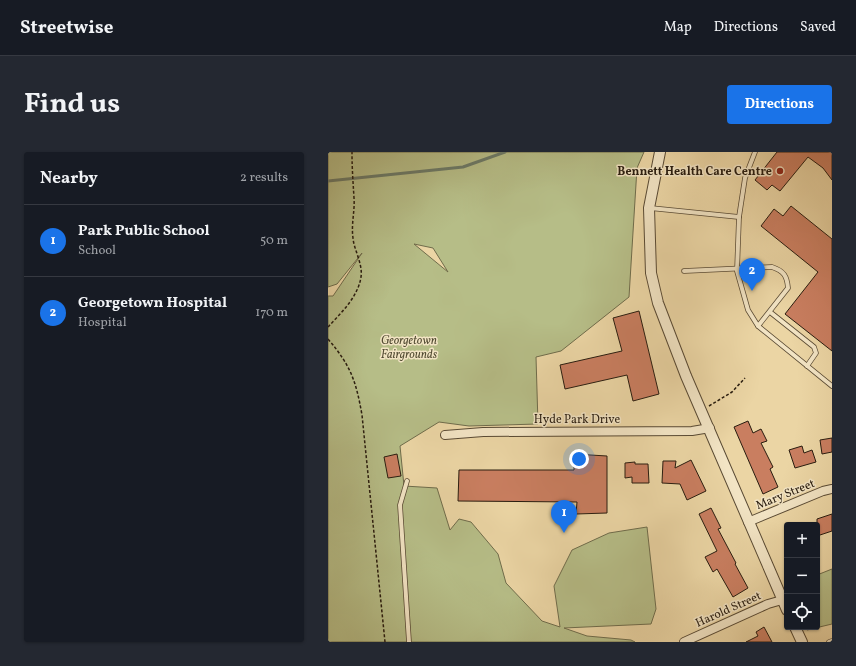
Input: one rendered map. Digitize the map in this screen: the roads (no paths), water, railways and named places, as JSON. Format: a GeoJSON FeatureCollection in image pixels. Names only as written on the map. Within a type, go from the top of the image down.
{"type":"FeatureCollection","features":[{"type":"Feature","properties":{"kind":"street"},"geometry":{"type":"LineString","coordinates":[[660,152],[649,208],[651,273],[658,303],[686,376],[710,428],[748,522],[784,604]]}},
{"type":"Feature","properties":{"kind":"street","name":"Hyde Park Drive"},"geometry":{"type":"LineString","coordinates":[[445,435],[483,432],[692,430],[710,428]]}},
{"type":"Feature","properties":{"kind":"street","name":"Mary Street"},"geometry":{"type":"LineString","coordinates":[[748,522],[823,491],[832,489]]}},
{"type":"Feature","properties":{"kind":"street","name":"Harold Street"},"geometry":{"type":"LineString","coordinates":[[684,642],[768,604],[782,600]]}},
{"type":"Feature","properties":{"kind":"street"},"geometry":{"type":"LineString","coordinates":[[796,630],[802,642]]}},
{"type":"Feature","properties":{"kind":"lane"},"geometry":{"type":"LineString","coordinates":[[755,152],[745,178],[739,217],[737,268],[748,310],[758,326],[832,386]]}},
{"type":"Feature","properties":{"kind":"lane"},"geometry":{"type":"LineString","coordinates":[[649,208],[739,217]]}},
{"type":"Feature","properties":{"kind":"lane"},"geometry":{"type":"LineString","coordinates":[[684,271],[772,267],[781,270],[787,278],[788,288],[758,326]]}},
{"type":"Feature","properties":{"kind":"lane"},"geometry":{"type":"LineString","coordinates":[[770,312],[814,347],[816,353],[807,366]]}},
{"type":"Feature","properties":{"kind":"lane"},"geometry":{"type":"LineString","coordinates":[[407,481],[400,505],[409,642]]}},
{"type":"Feature","properties":{"kind":"waterway"},"geometry":{"type":"LineString","coordinates":[[328,181],[463,167],[505,152]]}},
{"type":"Feature","properties":{"kind":"place","name":"Bennett Health Care Centre"},"geometry":{"type":"Point","coordinates":[780,171]}},
{"type":"Feature","properties":{"kind":"place","name":"Georgetown Hospital"},"geometry":{"type":"Point","coordinates":[752,291]}},
{"type":"Feature","properties":{"kind":"place","name":"Park Public School"},"geometry":{"type":"Point","coordinates":[564,533]}},
{"type":"Feature","properties":{"kind":"park label","name":"Georgetown Fairgrounds"},"geometry":{"type":"Point","coordinates":[409,347]}}]}
